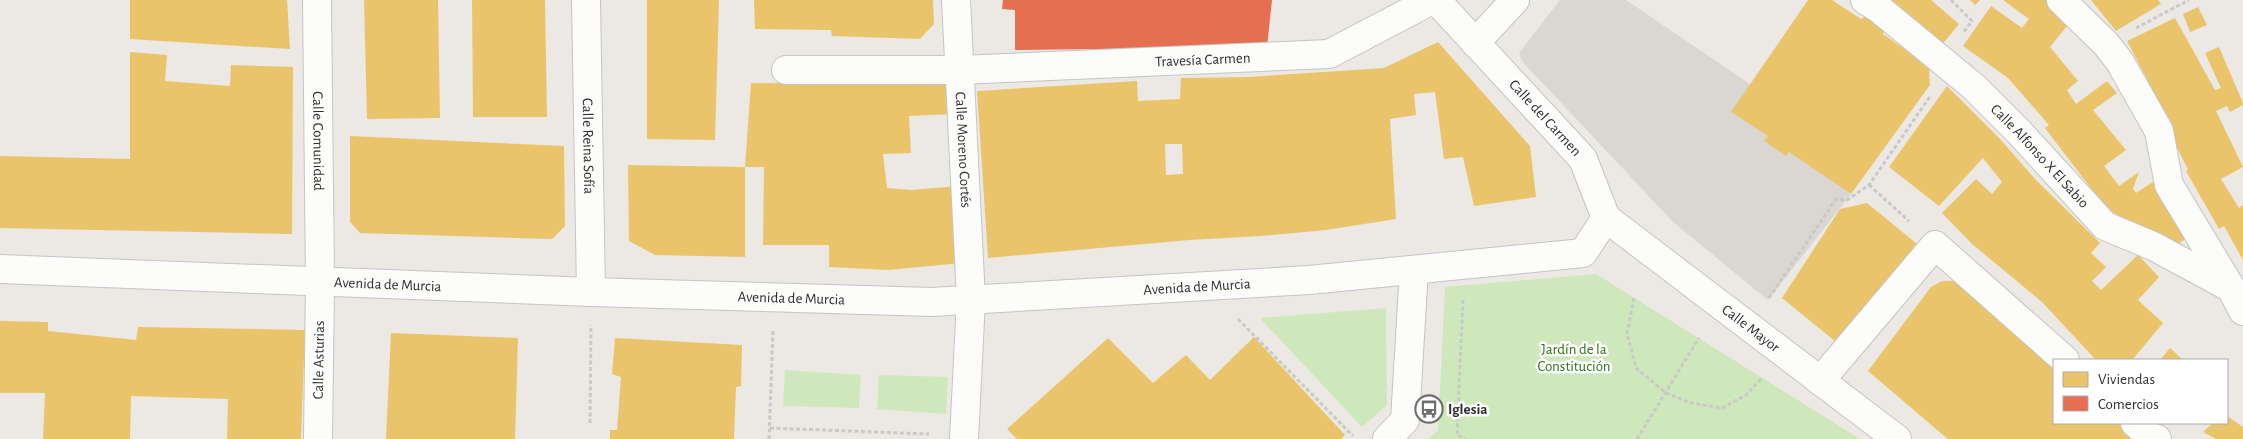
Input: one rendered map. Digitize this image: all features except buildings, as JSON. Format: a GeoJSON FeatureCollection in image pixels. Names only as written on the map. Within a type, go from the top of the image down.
{"type":"FeatureCollection","features":[{"type":"Feature","properties":{"kind":"street","name":"Calle Comunidad"},"geometry":{"type":"LineString","coordinates":[[318,0],[320,282]]}},
{"type":"Feature","properties":{"kind":"street","name":"Calle Reina Sofía"},"geometry":{"type":"LineString","coordinates":[[586,0],[591,292]]}},
{"type":"Feature","properties":{"kind":"street","name":"Calle Moreno Cortés"},"geometry":{"type":"LineString","coordinates":[[956,0],[971,300],[964,437]]}},
{"type":"Feature","properties":{"kind":"street","name":"Travesía Carmen"},"geometry":{"type":"LineString","coordinates":[[786,70],[961,70],[1329,54],[1432,0]]}},
{"type":"Feature","properties":{"kind":"street","name":"Calle del Carmen"},"geometry":{"type":"LineString","coordinates":[[1436,0],[1583,160],[1606,218]]}},
{"type":"Feature","properties":{"kind":"street"},"geometry":{"type":"LineString","coordinates":[[1475,43],[1515,0]]}},
{"type":"Feature","properties":{"kind":"street","name":"Calle Alfonso X El Sabio"},"geometry":{"type":"LineString","coordinates":[[1864,0],[1878,8],[1974,87],[2019,132],[2105,226],[2153,246],[2237,299]]}},
{"type":"Feature","properties":{"kind":"street"},"geometry":{"type":"LineString","coordinates":[[2060,0],[2106,44],[2120,62],[2159,131],[2169,186],[2237,299]]}},
{"type":"Feature","properties":{"kind":"street","name":"Avenida de Murcia"},"geometry":{"type":"LineString","coordinates":[[0,269],[591,292],[932,302],[1309,280],[1584,253],[1606,218]]}},
{"type":"Feature","properties":{"kind":"street","name":"Calle Mayor"},"geometry":{"type":"LineString","coordinates":[[1606,218],[1895,438]]}},
{"type":"Feature","properties":{"kind":"street"},"geometry":{"type":"LineString","coordinates":[[1820,381],[1935,245],[2064,359]]}},
{"type":"Feature","properties":{"kind":"street"},"geometry":{"type":"LineString","coordinates":[[1386,439],[1405,420],[1414,270]]}},
{"type":"Feature","properties":{"kind":"street","name":"Calle Asturias"},"geometry":{"type":"LineString","coordinates":[[318,439],[320,282]]}},
{"type":"Feature","properties":{"kind":"street"},"geometry":{"type":"LineString","coordinates":[[2136,424],[2150,436],[2157,439]]}},
{"type":"Feature","properties":{"kind":"path"},"geometry":{"type":"LineString","coordinates":[[2106,44],[2189,0]]}},
{"type":"Feature","properties":{"kind":"path"},"geometry":{"type":"LineString","coordinates":[[1738,317],[1768,300],[1836,199],[1847,200],[1868,185],[1930,97],[1948,67]]}},
{"type":"Feature","properties":{"kind":"path"},"geometry":{"type":"LineString","coordinates":[[1868,185],[1935,245]]}},
{"type":"Feature","properties":{"kind":"path"},"geometry":{"type":"LineString","coordinates":[[1207,286],[1356,439]]}},
{"type":"Feature","properties":{"kind":"path"},"geometry":{"type":"LineString","coordinates":[[590,423],[591,292]]}},
{"type":"Feature","properties":{"kind":"path"},"geometry":{"type":"LineString","coordinates":[[1463,295],[1457,435],[1466,439]]}},
{"type":"Feature","properties":{"kind":"path"},"geometry":{"type":"LineString","coordinates":[[769,439],[774,298]]}},
{"type":"Feature","properties":{"kind":"path"},"geometry":{"type":"LineString","coordinates":[[1634,298],[1627,334],[1636,368],[1666,393],[1691,403],[1722,408],[1746,394],[1762,378]]}},
{"type":"Feature","properties":{"kind":"path"},"geometry":{"type":"LineString","coordinates":[[1637,439],[1699,338]]}},
{"type":"Feature","properties":{"kind":"path"},"geometry":{"type":"LineString","coordinates":[[770,428],[964,437]]}},
{"type":"Feature","properties":{"kind":"green space","name":"Jardín de la Constitución"},"geometry":{"type":"Polygon","coordinates":[[[1596,274],[1860,439],[1428,439],[1438,430],[1445,287],[1596,274]]]}},
{"type":"Feature","properties":{"kind":"green space"},"geometry":{"type":"Polygon","coordinates":[[[1386,308],[1387,405],[1362,427],[1260,318],[1386,308]]]}},
{"type":"Feature","properties":{"kind":"green space"},"geometry":{"type":"Polygon","coordinates":[[[785,370],[861,375],[859,408],[783,406],[785,370]]]}},
{"type":"Feature","properties":{"kind":"green space"},"geometry":{"type":"Polygon","coordinates":[[[879,375],[948,377],[946,414],[877,409],[879,375]]]}},
{"type":"Feature","properties":{"kind":"shaded area"},"geometry":{"type":"Polygon","coordinates":[[[1560,0],[1626,0],[1750,84],[1732,112],[1768,136],[1765,141],[1786,155],[1789,152],[1851,194],[1768,300],[1674,223],[1522,61],[1519,53],[1560,0]]]}},
{"type":"Feature","properties":{"kind":"place","name":"Iglesia"},"geometry":{"type":"Point","coordinates":[1429,409]}}]}
